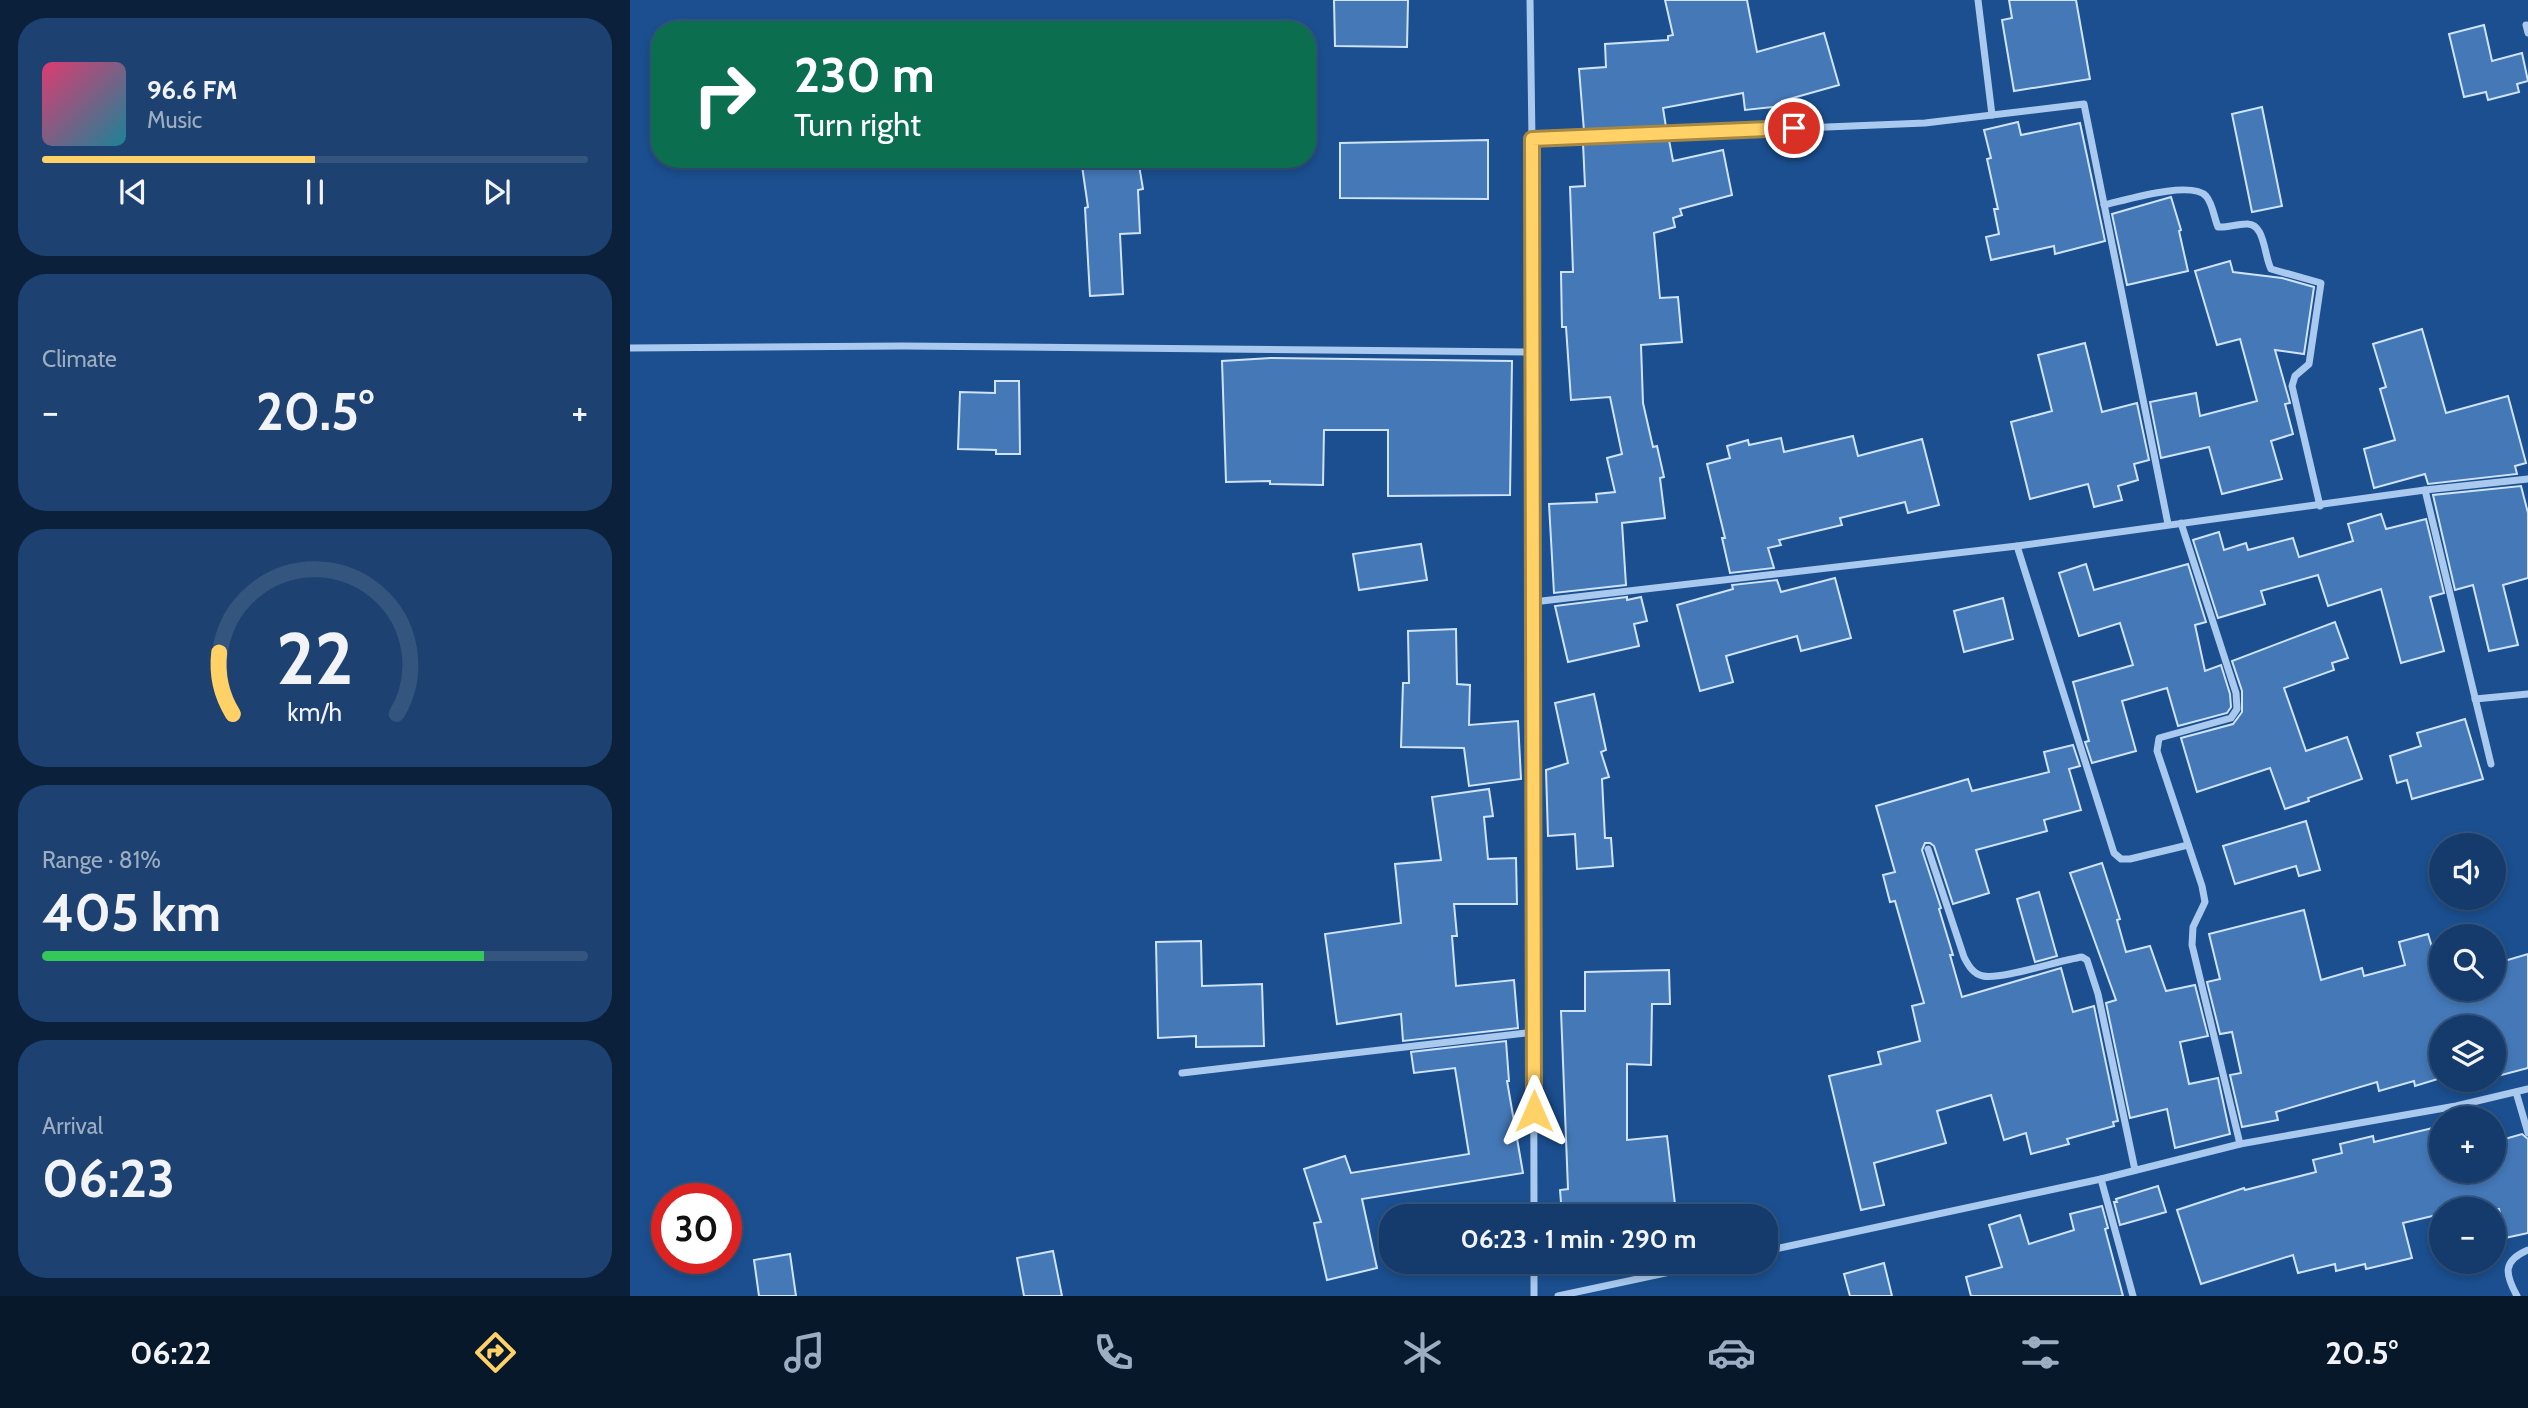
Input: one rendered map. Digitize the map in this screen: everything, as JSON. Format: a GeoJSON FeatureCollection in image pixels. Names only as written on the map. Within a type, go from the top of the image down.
{"type":"FeatureCollection","features":[{"type":"Feature","properties":{"kind":"street"},"geometry":{"type":"LineString","coordinates":[[1530,0],[1534,1204]]}},
{"type":"Feature","properties":{"kind":"street"},"geometry":{"type":"LineString","coordinates":[[1978,0],[1992,115]]}},
{"type":"Feature","properties":{"kind":"street"},"geometry":{"type":"LineString","coordinates":[[1532,139],[1925,123],[2084,104],[2168,524]]}},
{"type":"Feature","properties":{"kind":"street"},"geometry":{"type":"LineString","coordinates":[[2104,205],[2177,190],[2197,191],[2208,198],[2218,227],[2248,223],[2256,227],[2271,269],[2321,283],[2309,364],[2295,376],[2292,386],[2319,506]]}},
{"type":"Feature","properties":{"kind":"street"},"geometry":{"type":"LineString","coordinates":[[630,348],[902,346],[1532,352]]}},
{"type":"Feature","properties":{"kind":"street"},"geometry":{"type":"LineString","coordinates":[[1533,602],[2017,546],[2425,490],[2528,479]]}},
{"type":"Feature","properties":{"kind":"street"},"geometry":{"type":"LineString","coordinates":[[2425,490],[2491,764]]}},
{"type":"Feature","properties":{"kind":"street"},"geometry":{"type":"LineString","coordinates":[[2181,523],[2236,693],[2236,709],[2231,718],[2159,738],[2157,751],[2205,902],[2193,927],[2192,945],[2241,1144]]}},
{"type":"Feature","properties":{"kind":"street"},"geometry":{"type":"LineString","coordinates":[[2017,546],[2114,853],[2121,859],[2130,859],[2188,845]]}},
{"type":"Feature","properties":{"kind":"street"},"geometry":{"type":"LineString","coordinates":[[2475,699],[2528,694]]}},
{"type":"Feature","properties":{"kind":"street"},"geometry":{"type":"LineString","coordinates":[[1928,849],[1964,957],[1971,970],[1982,976],[1999,975],[2065,959],[2082,957],[2087,960],[2098,994],[2136,1170]]}},
{"type":"Feature","properties":{"kind":"street"},"geometry":{"type":"LineString","coordinates":[[1182,1073],[1534,1032]]}},
{"type":"Feature","properties":{"kind":"street"},"geometry":{"type":"LineString","coordinates":[[1778,1248],[2101,1179],[2241,1144],[2456,1106],[2528,1089]]}},
{"type":"Feature","properties":{"kind":"street"},"geometry":{"type":"LineString","coordinates":[[2515,1092],[2528,1133]]}},
{"type":"Feature","properties":{"kind":"street"},"geometry":{"type":"LineString","coordinates":[[2101,1179],[2133,1296]]}},
{"type":"Feature","properties":{"kind":"street"},"geometry":{"type":"LineString","coordinates":[[2517,1296],[2508,1268],[2514,1256],[2528,1250]]}},
{"type":"Feature","properties":{"kind":"street"},"geometry":{"type":"LineString","coordinates":[[1534,1274],[1534,1296]]}},
{"type":"Feature","properties":{"kind":"street"},"geometry":{"type":"LineString","coordinates":[[1558,1296],[1661,1274]]}},
{"type":"Feature","properties":{"kind":"building"},"geometry":{"type":"Polygon","coordinates":[[[1334,0],[1408,0],[1407,47],[1335,46],[1334,0]]]}},
{"type":"Feature","properties":{"kind":"building"},"geometry":{"type":"Polygon","coordinates":[[[1665,0],[1747,0],[1757,52],[1824,33],[1839,85],[1782,101],[1782,106],[1745,110],[1743,93],[1663,108],[1666,127],[1584,131],[1579,69],[1606,67],[1605,44],[1668,40],[1668,36],[1673,35],[1665,0]]]}},
{"type":"Feature","properties":{"kind":"building"},"geometry":{"type":"Polygon","coordinates":[[[2009,0],[2076,0],[2090,79],[2014,91],[2002,20],[2012,18],[2009,0]]]}},
{"type":"Feature","properties":{"kind":"building"},"geometry":{"type":"Polygon","coordinates":[[[2484,25],[2492,61],[2522,53],[2528,81],[2517,84],[2519,92],[2488,100],[2486,92],[2464,97],[2449,34],[2484,25]]]}},
{"type":"Feature","properties":{"kind":"building"},"geometry":{"type":"Polygon","coordinates":[[[2262,107],[2282,206],[2252,212],[2232,114],[2262,107]]]}},
{"type":"Feature","properties":{"kind":"building"},"geometry":{"type":"Polygon","coordinates":[[[2018,122],[2021,135],[2080,123],[2105,241],[2055,254],[2054,246],[1991,260],[1986,237],[1999,234],[1994,209],[1998,209],[1987,159],[1991,158],[1984,130],[2018,122]]]}},
{"type":"Feature","properties":{"kind":"building"},"geometry":{"type":"Polygon","coordinates":[[[1488,140],[1488,199],[1340,198],[1340,143],[1488,140]]]}},
{"type":"Feature","properties":{"kind":"building"},"geometry":{"type":"Polygon","coordinates":[[[1669,140],[1673,161],[1723,150],[1732,195],[1680,209],[1682,215],[1673,218],[1675,227],[1654,233],[1660,298],[1678,297],[1682,342],[1641,345],[1643,403],[1653,447],[1657,446],[1664,477],[1660,478],[1665,518],[1622,523],[1626,585],[1554,593],[1549,504],[1597,502],[1596,494],[1615,492],[1607,458],[1622,454],[1610,397],[1571,400],[1566,327],[1562,327],[1561,272],[1573,272],[1570,187],[1585,186],[1583,143],[1669,140]]]}},
{"type":"Feature","properties":{"kind":"building"},"geometry":{"type":"Polygon","coordinates":[[[1082,168],[1140,168],[1143,189],[1138,190],[1140,233],[1120,234],[1123,294],[1090,296],[1085,208],[1088,207],[1082,168]]]}},
{"type":"Feature","properties":{"kind":"building"},"geometry":{"type":"Polygon","coordinates":[[[2171,197],[2181,230],[2179,231],[2188,271],[2127,285],[2112,214],[2171,197]]]}},
{"type":"Feature","properties":{"kind":"building"},"geometry":{"type":"Polygon","coordinates":[[[2230,261],[2233,272],[2282,278],[2314,287],[2304,354],[2275,350],[2290,403],[2285,404],[2293,434],[2271,441],[2282,479],[2222,494],[2209,447],[2161,458],[2150,402],[2196,393],[2200,416],[2257,401],[2240,339],[2217,345],[2195,271],[2230,261]]]}},
{"type":"Feature","properties":{"kind":"building"},"geometry":{"type":"Polygon","coordinates":[[[2422,329],[2446,413],[2508,396],[2526,463],[2515,466],[2517,474],[2428,484],[2425,474],[2374,488],[2364,449],[2395,440],[2380,389],[2386,387],[2373,344],[2422,329]]]}},
{"type":"Feature","properties":{"kind":"building"},"geometry":{"type":"Polygon","coordinates":[[[2085,343],[2102,412],[2137,403],[2149,460],[2134,464],[2138,480],[2118,486],[2122,500],[2094,507],[2088,484],[2030,499],[2011,422],[2052,411],[2038,355],[2085,343]]]}},
{"type":"Feature","properties":{"kind":"building"},"geometry":{"type":"Polygon","coordinates":[[[1271,358],[1512,361],[1510,495],[1388,496],[1388,430],[1324,430],[1323,485],[1270,484],[1270,481],[1226,482],[1222,361],[1271,358]]]}},
{"type":"Feature","properties":{"kind":"building"},"geometry":{"type":"Polygon","coordinates":[[[995,381],[1019,381],[1020,454],[958,449],[960,392],[995,393],[995,381]]]}},
{"type":"Feature","properties":{"kind":"building"},"geometry":{"type":"Polygon","coordinates":[[[1853,436],[1858,456],[1922,439],[1939,505],[1908,513],[1905,502],[1840,518],[1842,525],[1779,540],[1781,545],[1768,548],[1774,568],[1730,573],[1722,538],[1725,538],[1707,464],[1730,458],[1727,446],[1748,440],[1749,445],[1781,438],[1784,452],[1853,436]]]}},
{"type":"Feature","properties":{"kind":"building"},"geometry":{"type":"Polygon","coordinates":[[[2521,486],[2528,513],[2528,578],[2503,585],[2518,645],[2489,651],[2473,585],[2455,590],[2433,495],[2521,486]]]}},
{"type":"Feature","properties":{"kind":"building"},"geometry":{"type":"Polygon","coordinates":[[[2381,514],[2386,529],[2426,519],[2444,593],[2430,597],[2444,651],[2401,663],[2381,589],[2328,606],[2318,575],[2261,591],[2265,604],[2218,618],[2193,540],[2219,532],[2224,550],[2246,543],[2248,550],[2293,538],[2299,557],[2353,541],[2348,524],[2381,514]]]}},
{"type":"Feature","properties":{"kind":"building"},"geometry":{"type":"Polygon","coordinates":[[[1421,544],[1427,580],[1359,590],[1353,554],[1421,544]]]}},
{"type":"Feature","properties":{"kind":"building"},"geometry":{"type":"Polygon","coordinates":[[[2086,564],[2094,590],[2188,564],[2206,622],[2195,625],[2205,671],[2221,665],[2230,694],[2231,707],[2227,713],[2178,726],[2167,688],[2122,701],[2136,751],[2092,763],[2085,742],[2089,741],[2073,682],[2133,665],[2120,623],[2079,636],[2059,573],[2086,564]]]}},
{"type":"Feature","properties":{"kind":"building"},"geometry":{"type":"Polygon","coordinates":[[[1835,578],[1851,638],[1801,651],[1797,636],[1726,656],[1733,682],[1700,691],[1677,605],[1733,589],[1732,585],[1777,580],[1781,592],[1835,578]]]}},
{"type":"Feature","properties":{"kind":"building"},"geometry":{"type":"Polygon","coordinates":[[[1627,597],[1627,600],[1641,597],[1647,621],[1634,624],[1639,646],[1568,662],[1555,606],[1627,597]]]}},
{"type":"Feature","properties":{"kind":"building"},"geometry":{"type":"Polygon","coordinates":[[[2003,598],[2013,639],[1964,652],[1954,611],[2003,598]]]}},
{"type":"Feature","properties":{"kind":"building"},"geometry":{"type":"Polygon","coordinates":[[[2335,622],[2348,658],[2332,663],[2334,670],[2284,688],[2306,751],[2347,737],[2362,779],[2285,809],[2270,768],[2197,792],[2181,738],[2233,724],[2242,712],[2242,691],[2232,661],[2335,622]]]}},
{"type":"Feature","properties":{"kind":"building"},"geometry":{"type":"Polygon","coordinates":[[[1456,629],[1457,684],[1470,685],[1469,725],[1518,721],[1521,779],[1469,786],[1464,748],[1401,747],[1403,683],[1409,683],[1408,631],[1456,629]]]}},
{"type":"Feature","properties":{"kind":"building"},"geometry":{"type":"Polygon","coordinates":[[[1594,694],[1606,750],[1601,752],[1609,777],[1602,779],[1605,838],[1611,838],[1613,866],[1577,869],[1575,834],[1548,836],[1546,770],[1568,763],[1555,703],[1594,694]]]}},
{"type":"Feature","properties":{"kind":"building"},"geometry":{"type":"Polygon","coordinates":[[[2465,719],[2483,779],[2412,799],[2407,780],[2397,783],[2390,756],[2421,746],[2417,733],[2465,719]]]}},
{"type":"Feature","properties":{"kind":"building"},"geometry":{"type":"Polygon","coordinates":[[[2073,745],[2080,766],[2069,769],[2081,810],[2044,820],[2047,831],[1976,850],[1989,893],[1953,904],[1934,846],[1925,843],[1922,850],[1941,908],[1939,909],[1962,997],[2061,968],[2073,1012],[2094,1006],[2118,1121],[2113,1122],[2114,1126],[2067,1139],[2069,1144],[2031,1154],[2026,1133],[2004,1140],[1991,1095],[1937,1111],[1946,1143],[1874,1163],[1884,1205],[1861,1210],[1829,1076],[1881,1064],[1878,1052],[1920,1041],[1912,1006],[1924,1003],[1895,901],[1890,902],[1883,875],[1895,872],[1876,806],[1968,779],[1972,791],[2049,772],[2044,752],[2073,745]]]}},
{"type":"Feature","properties":{"kind":"building"},"geometry":{"type":"Polygon","coordinates":[[[1489,789],[1493,816],[1484,817],[1488,859],[1516,858],[1517,904],[1454,904],[1457,936],[1452,936],[1456,986],[1514,980],[1518,1028],[1403,1041],[1401,1014],[1337,1024],[1325,934],[1401,923],[1395,864],[1441,860],[1432,797],[1489,789]]]}},
{"type":"Feature","properties":{"kind":"building"},"geometry":{"type":"Polygon","coordinates":[[[2306,821],[2320,870],[2299,876],[2296,866],[2235,884],[2223,846],[2306,821]]]}},
{"type":"Feature","properties":{"kind":"building"},"geometry":{"type":"Polygon","coordinates":[[[2102,863],[2120,919],[2117,920],[2126,952],[2150,946],[2166,991],[2195,985],[2208,1036],[2180,1042],[2189,1084],[2218,1078],[2230,1134],[2175,1148],[2167,1109],[2130,1118],[2106,1003],[2116,1000],[2070,873],[2102,863]]]}},
{"type":"Feature","properties":{"kind":"building"},"geometry":{"type":"Polygon","coordinates":[[[2039,892],[2057,956],[2035,962],[2017,899],[2039,892]]]}},
{"type":"Feature","properties":{"kind":"building"},"geometry":{"type":"Polygon","coordinates":[[[2304,910],[2321,980],[2362,968],[2364,976],[2405,965],[2399,942],[2428,934],[2429,1001],[2506,1001],[2506,960],[2528,954],[2528,1068],[2506,1074],[2506,1015],[2429,1015],[2429,1082],[2415,1086],[2414,1081],[2379,1091],[2377,1082],[2276,1112],[2278,1120],[2242,1127],[2230,1075],[2241,1073],[2232,1032],[2220,1034],[2207,982],[2220,979],[2209,934],[2304,910]]]}},
{"type":"Feature","properties":{"kind":"building"},"geometry":{"type":"Polygon","coordinates":[[[1201,941],[1202,986],[1262,984],[1264,1046],[1196,1047],[1196,1036],[1158,1038],[1156,942],[1201,941]]]}},
{"type":"Feature","properties":{"kind":"building"},"geometry":{"type":"Polygon","coordinates":[[[1669,970],[1670,1004],[1652,1004],[1651,1065],[1627,1064],[1627,1140],[1667,1136],[1675,1204],[1561,1204],[1560,1190],[1568,1189],[1561,1011],[1585,1011],[1585,972],[1669,970]]]}},
{"type":"Feature","properties":{"kind":"building"},"geometry":{"type":"Polygon","coordinates":[[[1506,1041],[1507,1081],[1523,1173],[1362,1199],[1377,1268],[1327,1280],[1314,1223],[1321,1222],[1304,1169],[1345,1156],[1351,1173],[1469,1154],[1455,1068],[1414,1073],[1411,1052],[1506,1041]]]}},
{"type":"Feature","properties":{"kind":"building"},"geometry":{"type":"Polygon","coordinates":[[[2429,1129],[2429,1183],[2506,1183],[2506,1139],[2522,1134],[2528,1139],[2528,1233],[2506,1238],[2506,1197],[2429,1197],[2429,1217],[2403,1223],[2412,1258],[2366,1269],[2365,1264],[2336,1271],[2335,1264],[2298,1273],[2293,1255],[2201,1284],[2177,1210],[2244,1188],[2245,1190],[2316,1172],[2313,1160],[2342,1153],[2340,1144],[2373,1136],[2374,1142],[2429,1129]]]}},
{"type":"Feature","properties":{"kind":"building"},"geometry":{"type":"Polygon","coordinates":[[[2158,1186],[2166,1212],[2120,1225],[2114,1202],[2117,1202],[2116,1199],[2158,1186]]]}},
{"type":"Feature","properties":{"kind":"building"},"geometry":{"type":"Polygon","coordinates":[[[2102,1206],[2108,1228],[2105,1229],[2123,1296],[1971,1296],[1966,1277],[2002,1267],[1989,1225],[2020,1215],[2029,1244],[2074,1230],[2070,1214],[2102,1206]]]}},
{"type":"Feature","properties":{"kind":"building"},"geometry":{"type":"Polygon","coordinates":[[[1053,1251],[1062,1296],[1024,1296],[1017,1258],[1053,1251]]]}},
{"type":"Feature","properties":{"kind":"building"},"geometry":{"type":"Polygon","coordinates":[[[790,1254],[796,1296],[759,1296],[754,1260],[790,1254]]]}},
{"type":"Feature","properties":{"kind":"building"},"geometry":{"type":"Polygon","coordinates":[[[1884,1263],[1892,1296],[1850,1296],[1844,1274],[1884,1263]]]}},
{"type":"Feature","properties":{"kind":"route"},"geometry":{"type":"LineString","coordinates":[[1534,1111],[1532,139],[1794,128]]}}]}
